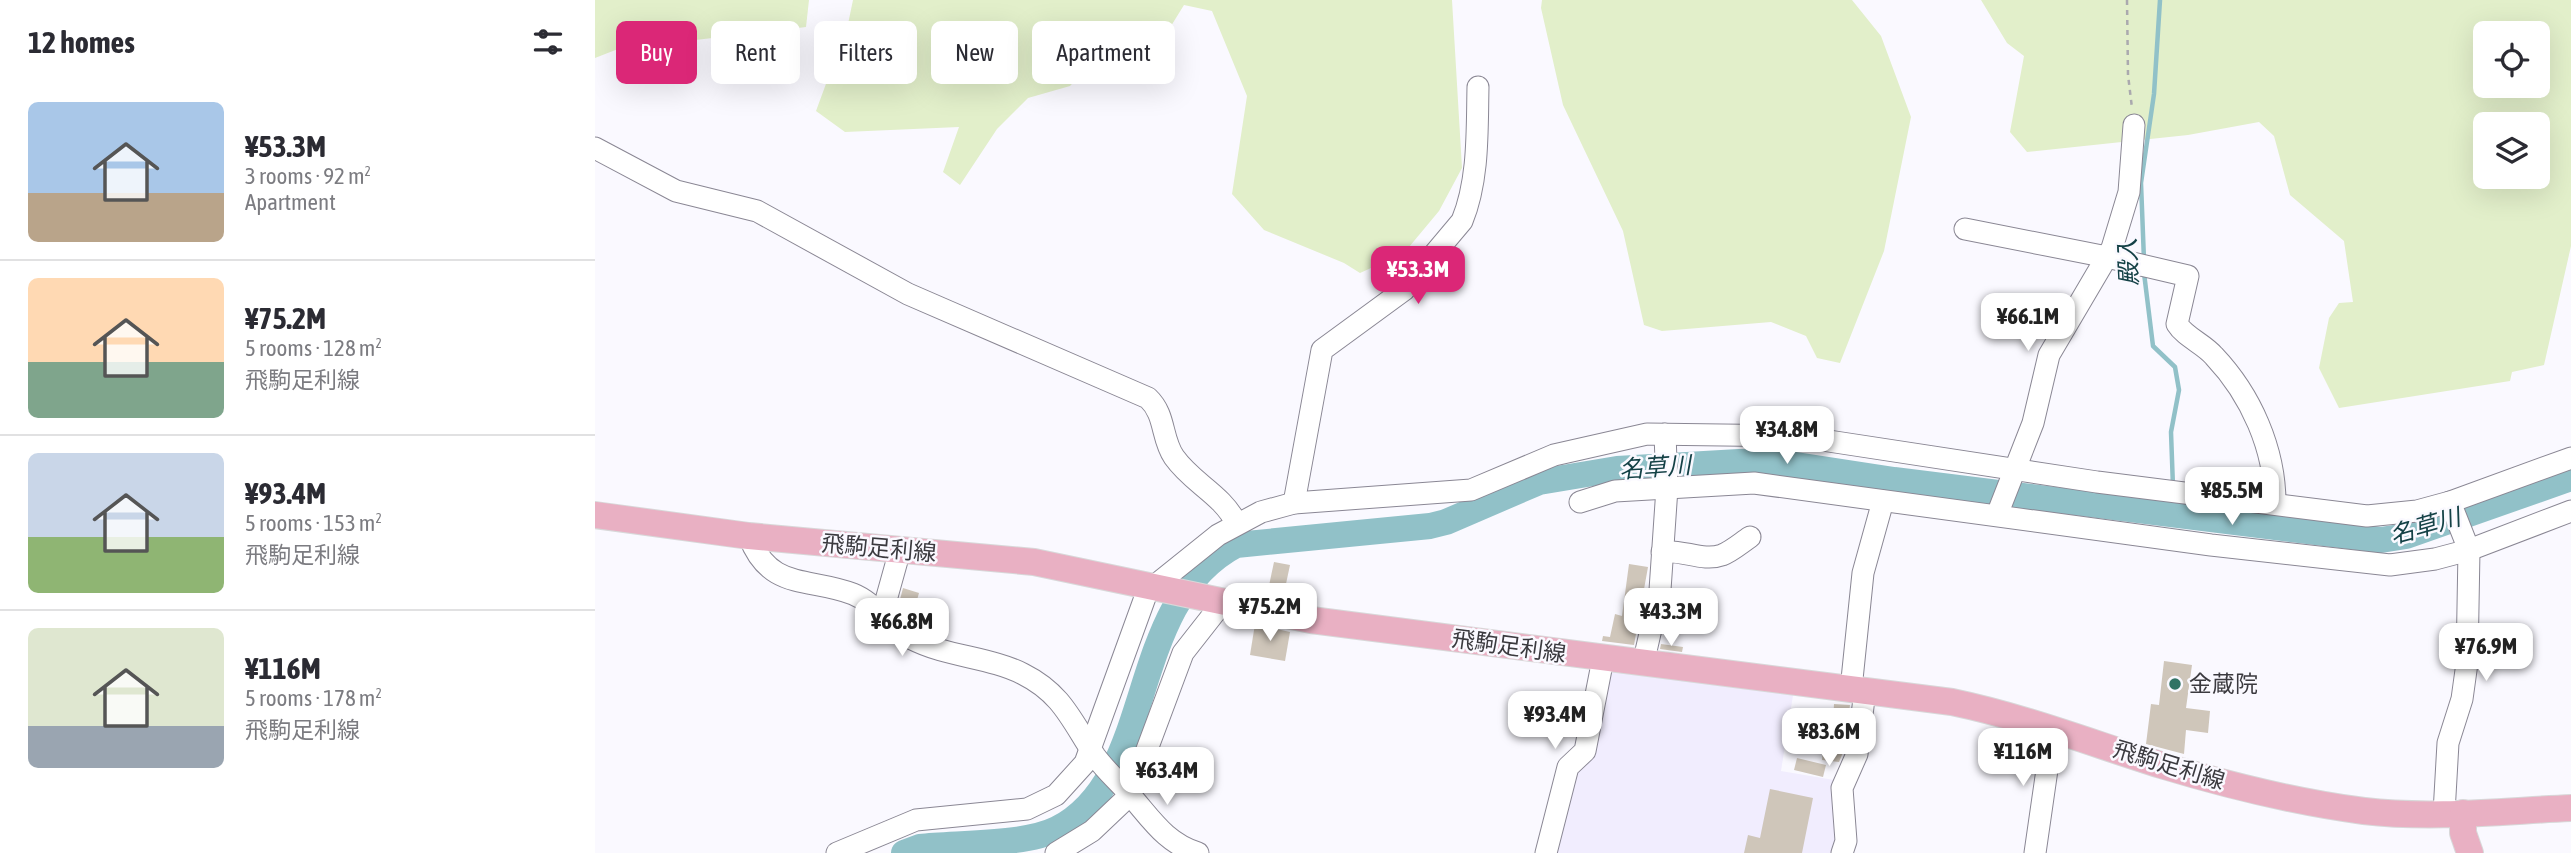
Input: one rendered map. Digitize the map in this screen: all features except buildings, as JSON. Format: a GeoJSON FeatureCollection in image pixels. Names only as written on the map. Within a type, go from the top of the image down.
{"type":"FeatureCollection","features":[{"type":"Feature","properties":{"kind":"main road","name":"飛駒足利線"},"geometry":{"type":"LineString","coordinates":[[595,515],[749,536],[1034,562],[1322,621],[1962,704],[2053,729],[2191,774],[2302,800],[2365,811],[2453,813],[2571,808]]}},
{"type":"Feature","properties":{"kind":"main road"},"geometry":{"type":"LineString","coordinates":[[2453,813],[2470,853]]}},
{"type":"Feature","properties":{"kind":"street"},"geometry":{"type":"LineString","coordinates":[[1294,503],[1322,349],[1404,290],[1446,244],[1467,210],[1477,141],[1478,87]]}},
{"type":"Feature","properties":{"kind":"street"},"geometry":{"type":"LineString","coordinates":[[1998,510],[2033,423],[2049,355],[2107,257],[2129,192],[2134,125]]}},
{"type":"Feature","properties":{"kind":"street"},"geometry":{"type":"LineString","coordinates":[[595,148],[676,191],[757,211],[908,294],[1148,398],[1162,417],[1172,454],[1189,473],[1221,499],[1237,524]]}},
{"type":"Feature","properties":{"kind":"street"},"geometry":{"type":"LineString","coordinates":[[1965,229],[2188,276],[2177,324],[2214,355],[2244,391],[2272,468],[2275,503]]}},
{"type":"Feature","properties":{"kind":"street"},"geometry":{"type":"LineString","coordinates":[[837,853],[916,820],[1027,809],[1067,785],[1093,753],[1142,604],[1194,551],[1261,512],[1294,503],[1471,490],[1553,455],[1624,437],[1796,436],[2013,472],[2367,516],[2417,511],[2451,503],[2571,458]]}},
{"type":"Feature","properties":{"kind":"street"},"geometry":{"type":"LineString","coordinates":[[1643,664],[1660,590],[1667,484],[1666,438]]}},
{"type":"Feature","properties":{"kind":"street"},"geometry":{"type":"LineString","coordinates":[[1580,502],[1615,491],[1667,484],[1754,483],[1883,501],[1998,510],[2237,549],[2390,565],[2435,559],[2571,511]]}},
{"type":"Feature","properties":{"kind":"street"},"geometry":{"type":"LineString","coordinates":[[1842,853],[1846,841],[1842,788],[1857,754],[1863,573],[1883,501]]}},
{"type":"Feature","properties":{"kind":"street"},"geometry":{"type":"LineString","coordinates":[[2451,503],[2468,547],[2467,663],[2462,699],[2448,743],[2453,813]]}},
{"type":"Feature","properties":{"kind":"street"},"geometry":{"type":"LineString","coordinates":[[749,536],[755,553],[781,578],[855,595],[894,629],[913,639],[959,657],[1027,676],[1064,705],[1093,753],[1126,791],[1166,845],[1198,853]]}},
{"type":"Feature","properties":{"kind":"street"},"geometry":{"type":"LineString","coordinates":[[1662,552],[1677,550],[1722,555],[1750,537]]}},
{"type":"Feature","properties":{"kind":"street"},"geometry":{"type":"LineString","coordinates":[[879,615],[883,611],[900,550]]}},
{"type":"Feature","properties":{"kind":"street"},"geometry":{"type":"LineString","coordinates":[[1056,853],[1098,826],[1126,791],[1184,653],[1219,600]]}},
{"type":"Feature","properties":{"kind":"street"},"geometry":{"type":"LineString","coordinates":[[1546,853],[1568,767],[1585,751],[1603,659]]}},
{"type":"Feature","properties":{"kind":"street"},"geometry":{"type":"LineString","coordinates":[[2035,853],[2053,729]]}},
{"type":"Feature","properties":{"kind":"path"},"geometry":{"type":"LineString","coordinates":[[2127,0],[2128,75],[2134,125]]}},
{"type":"Feature","properties":{"kind":"shaded area"},"geometry":{"type":"Polygon","coordinates":[[[1614,667],[1794,689],[1781,771],[1834,780],[1836,853],[1553,853],[1574,771],[1609,672],[1614,667]]]}},
{"type":"Feature","properties":{"kind":"green space"},"geometry":{"type":"Polygon","coordinates":[[[595,0],[809,0],[806,27],[800,28],[800,21],[711,21],[711,38],[697,40],[697,21],[616,21],[616,50],[595,58],[595,0]]]}},
{"type":"Feature","properties":{"kind":"green space"},"geometry":{"type":"Polygon","coordinates":[[[853,0],[1452,0],[1462,168],[1439,211],[1404,253],[1360,273],[1344,263],[1264,230],[1232,194],[1247,96],[1212,11],[1184,5],[1174,21],[1032,21],[1032,84],[1072,84],[1028,98],[997,129],[960,185],[943,172],[959,127],[845,132],[816,111],[826,84],[917,84],[917,21],[849,21],[853,0]]]}},
{"type":"Feature","properties":{"kind":"green space"},"geometry":{"type":"Polygon","coordinates":[[[1542,0],[1852,0],[1881,36],[1911,117],[1884,251],[1840,363],[1817,358],[1806,336],[1771,322],[1662,331],[1644,325],[1623,231],[1563,105],[1541,8],[1542,0]]]}},
{"type":"Feature","properties":{"kind":"green space"},"geometry":{"type":"Polygon","coordinates":[[[1981,0],[2571,0],[2571,246],[2544,365],[2512,372],[2510,381],[2339,408],[2319,368],[2329,318],[2339,303],[2353,302],[2344,241],[2290,195],[2274,136],[2259,122],[2188,135],[2027,152],[2010,132],[2024,56],[2007,43],[1981,0]]]}},
{"type":"Feature","properties":{"kind":"waterway","name":"殿入"},"geometry":{"type":"LineString","coordinates":[[2144,260],[2141,183],[2154,94],[2160,0]]}},
{"type":"Feature","properties":{"kind":"waterway","name":"殿入"},"geometry":{"type":"LineString","coordinates":[[2144,273],[2153,346],[2175,367],[2179,390],[2171,432],[2173,487]]}},
{"type":"Feature","properties":{"kind":"waterway","name":"名草川"},"geometry":{"type":"LineString","coordinates":[[904,853],[920,847],[1010,841],[1043,834],[1057,829],[1089,804],[1112,771],[1129,732],[1157,647],[1175,607],[1200,572],[1236,545],[1430,526],[1446,522],[1539,482],[1617,469],[1739,462],[1783,463],[1894,480],[2381,540],[2406,536],[2571,478]]}},
{"type":"Feature","properties":{"kind":"waterway","name":"殿入"},"geometry":{"type":"LineString","coordinates":[[2170,513],[2172,499]]}},
{"type":"Feature","properties":{"kind":"place","name":"金蔵院"},"geometry":{"type":"Point","coordinates":[2175,684]}}]}
